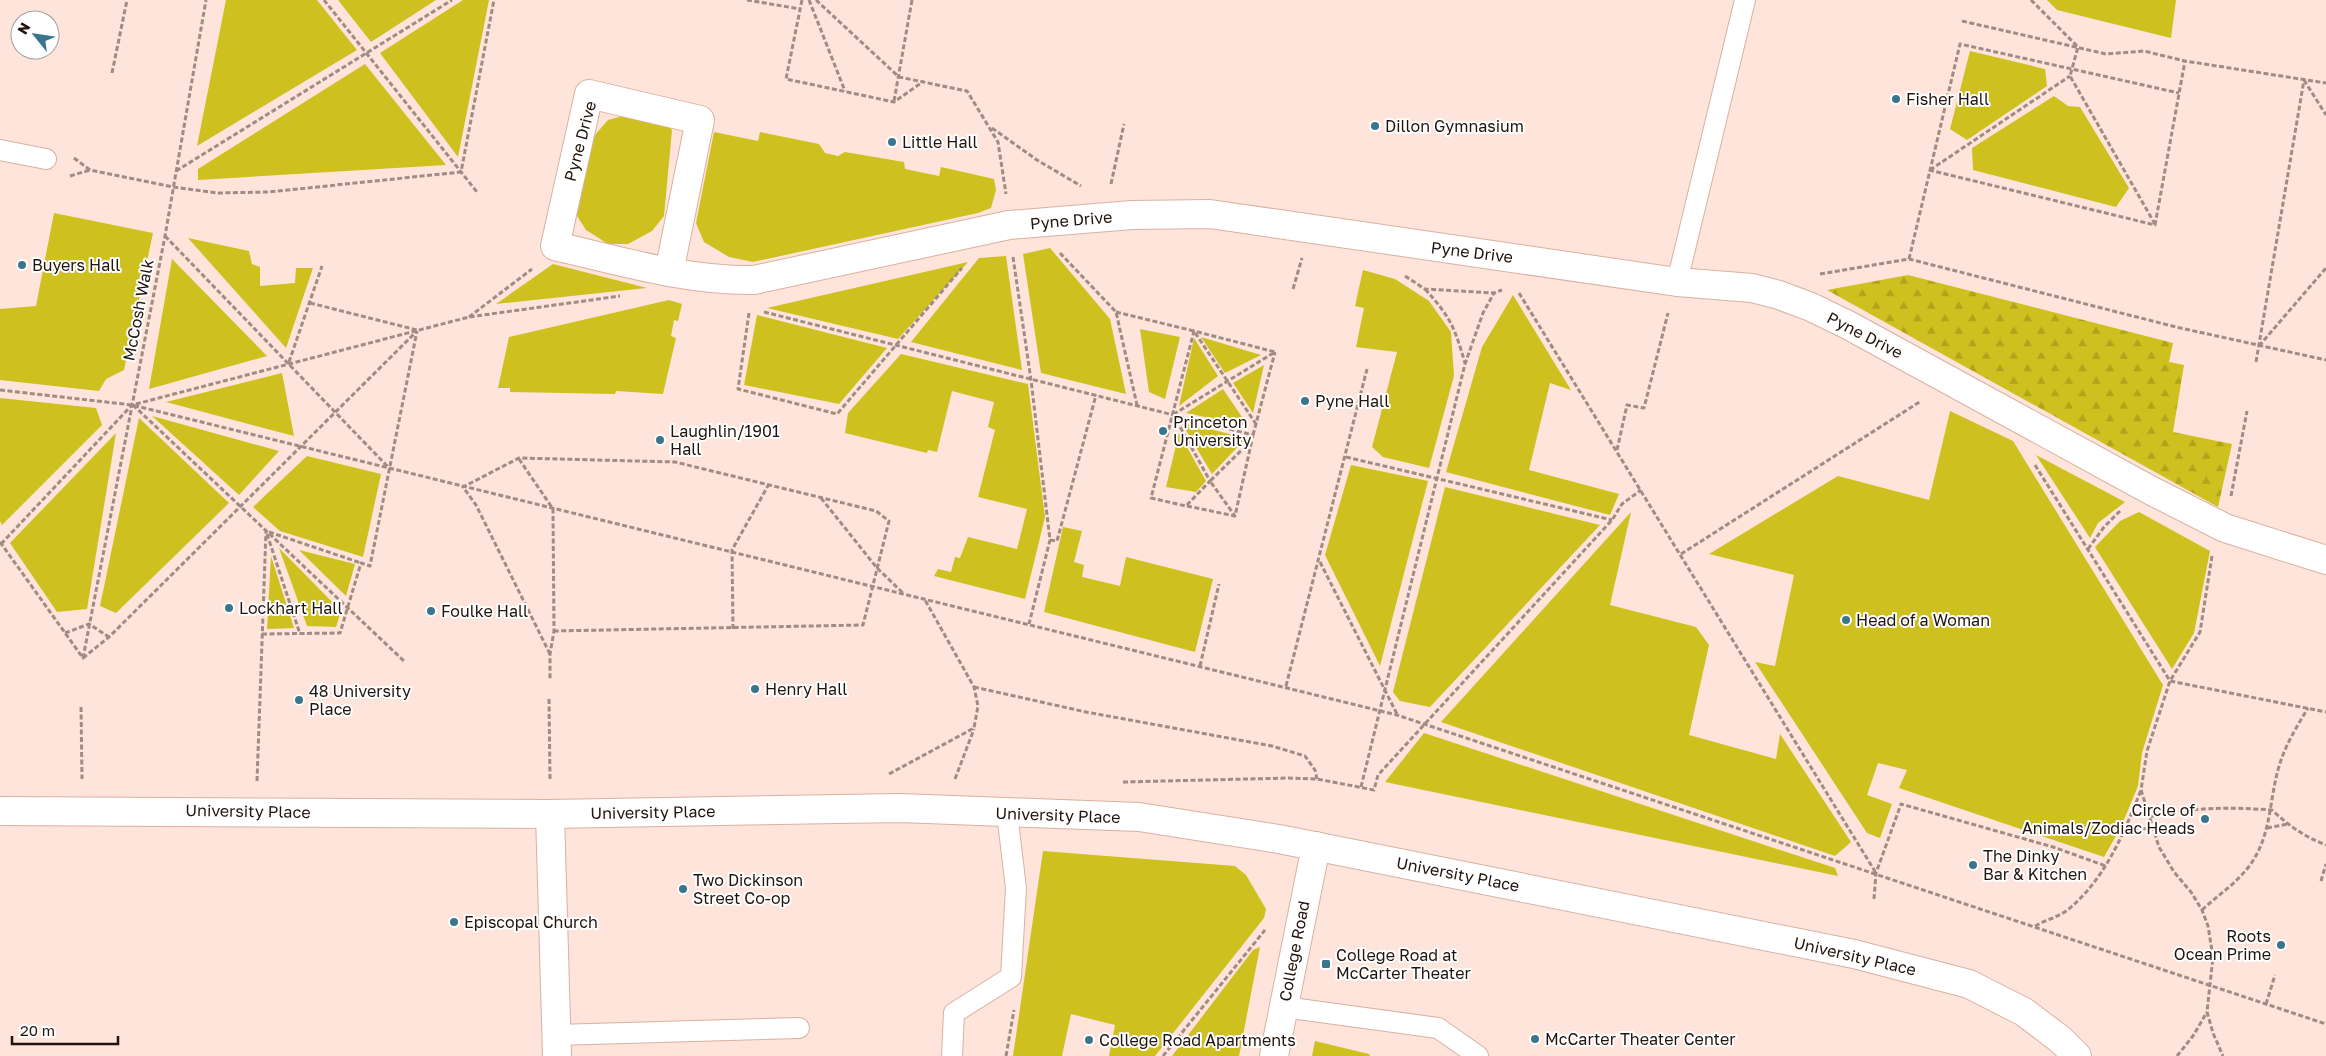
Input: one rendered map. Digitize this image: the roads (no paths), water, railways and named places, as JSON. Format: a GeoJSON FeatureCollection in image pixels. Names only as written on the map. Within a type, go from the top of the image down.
{"type":"FeatureCollection","features":[{"type":"Feature","properties":{"kind":"street","name":"Pyne Drive"},"geometry":{"type":"LineString","coordinates":[[669,272],[700,120],[589,94],[555,246],[669,272],[721,280],[754,280],[1010,225],[1132,215],[1210,214],[1677,282],[1752,288],[1778,295],[1848,325],[2150,490],[2225,528],[2326,560]]}},
{"type":"Feature","properties":{"kind":"street","name":"University Place"},"geometry":{"type":"LineString","coordinates":[[0,811],[550,814],[900,808],[1140,817],[1316,846],[1854,954],[1969,984],[2024,1012],[2062,1040],[2077,1056]]}},
{"type":"Feature","properties":{"kind":"street"},"geometry":{"type":"LineString","coordinates":[[550,814],[556,1045]]}},
{"type":"Feature","properties":{"kind":"street","name":"College Road"},"geometry":{"type":"LineString","coordinates":[[1274,1056],[1316,846]]}},
{"type":"Feature","properties":{"kind":"lane"},"geometry":{"type":"LineString","coordinates":[[1677,282],[1745,0]]}},
{"type":"Feature","properties":{"kind":"lane"},"geometry":{"type":"LineString","coordinates":[[0,150],[46,159]]}},
{"type":"Feature","properties":{"kind":"lane"},"geometry":{"type":"LineString","coordinates":[[952,1056],[954,1013],[1010,977],[1016,888],[1007,813]]}},
{"type":"Feature","properties":{"kind":"lane"},"geometry":{"type":"LineString","coordinates":[[1284,1007],[1438,1028],[1478,1056]]}},
{"type":"Feature","properties":{"kind":"lane"},"geometry":{"type":"LineString","coordinates":[[556,1045],[799,1028]]}},
{"type":"Feature","properties":{"kind":"place","name":"Fisher Hall"},"geometry":{"type":"Point","coordinates":[1896,99]}},
{"type":"Feature","properties":{"kind":"place","name":"Dillon Gymnasium"},"geometry":{"type":"Point","coordinates":[1375,126]}},
{"type":"Feature","properties":{"kind":"place","name":"Little Hall"},"geometry":{"type":"Point","coordinates":[892,142]}},
{"type":"Feature","properties":{"kind":"place","name":"Buyers Hall"},"geometry":{"type":"Point","coordinates":[22,265]}},
{"type":"Feature","properties":{"kind":"place","name":"Pyne Hall"},"geometry":{"type":"Point","coordinates":[1305,401]}},
{"type":"Feature","properties":{"kind":"place","name":"Princeton University"},"geometry":{"type":"Point","coordinates":[1163,431]}},
{"type":"Feature","properties":{"kind":"place","name":"Laughlin/1901 Hall"},"geometry":{"type":"Point","coordinates":[660,440]}},
{"type":"Feature","properties":{"kind":"place","name":"Lockhart Hall"},"geometry":{"type":"Point","coordinates":[229,608]}},
{"type":"Feature","properties":{"kind":"place","name":"Foulke Hall"},"geometry":{"type":"Point","coordinates":[431,611]}},
{"type":"Feature","properties":{"kind":"place","name":"Head of a Woman"},"geometry":{"type":"Point","coordinates":[1846,620]}},
{"type":"Feature","properties":{"kind":"place","name":"Henry Hall"},"geometry":{"type":"Point","coordinates":[755,689]}},
{"type":"Feature","properties":{"kind":"place","name":"48 University Place"},"geometry":{"type":"Point","coordinates":[299,700]}},
{"type":"Feature","properties":{"kind":"place","name":"Circle of Animals/Zodiac Heads"},"geometry":{"type":"Point","coordinates":[2205,819]}},
{"type":"Feature","properties":{"kind":"place","name":"The Dinky Bar & Kitchen"},"geometry":{"type":"Point","coordinates":[1973,865]}},
{"type":"Feature","properties":{"kind":"place","name":"Two Dickinson Street Co-op"},"geometry":{"type":"Point","coordinates":[683,889]}},
{"type":"Feature","properties":{"kind":"place","name":"Episcopal Church"},"geometry":{"type":"Point","coordinates":[454,922]}},
{"type":"Feature","properties":{"kind":"place","name":"Roots Ocean Prime"},"geometry":{"type":"Point","coordinates":[2281,945]}},
{"type":"Feature","properties":{"kind":"place","name":"College Road at McCarter Theater"},"geometry":{"type":"Point","coordinates":[1326,964]}},
{"type":"Feature","properties":{"kind":"place","name":"McCarter Theater Center"},"geometry":{"type":"Point","coordinates":[1535,1039]}},
{"type":"Feature","properties":{"kind":"place","name":"College Road Apartments"},"geometry":{"type":"Point","coordinates":[1089,1040]}}]}
